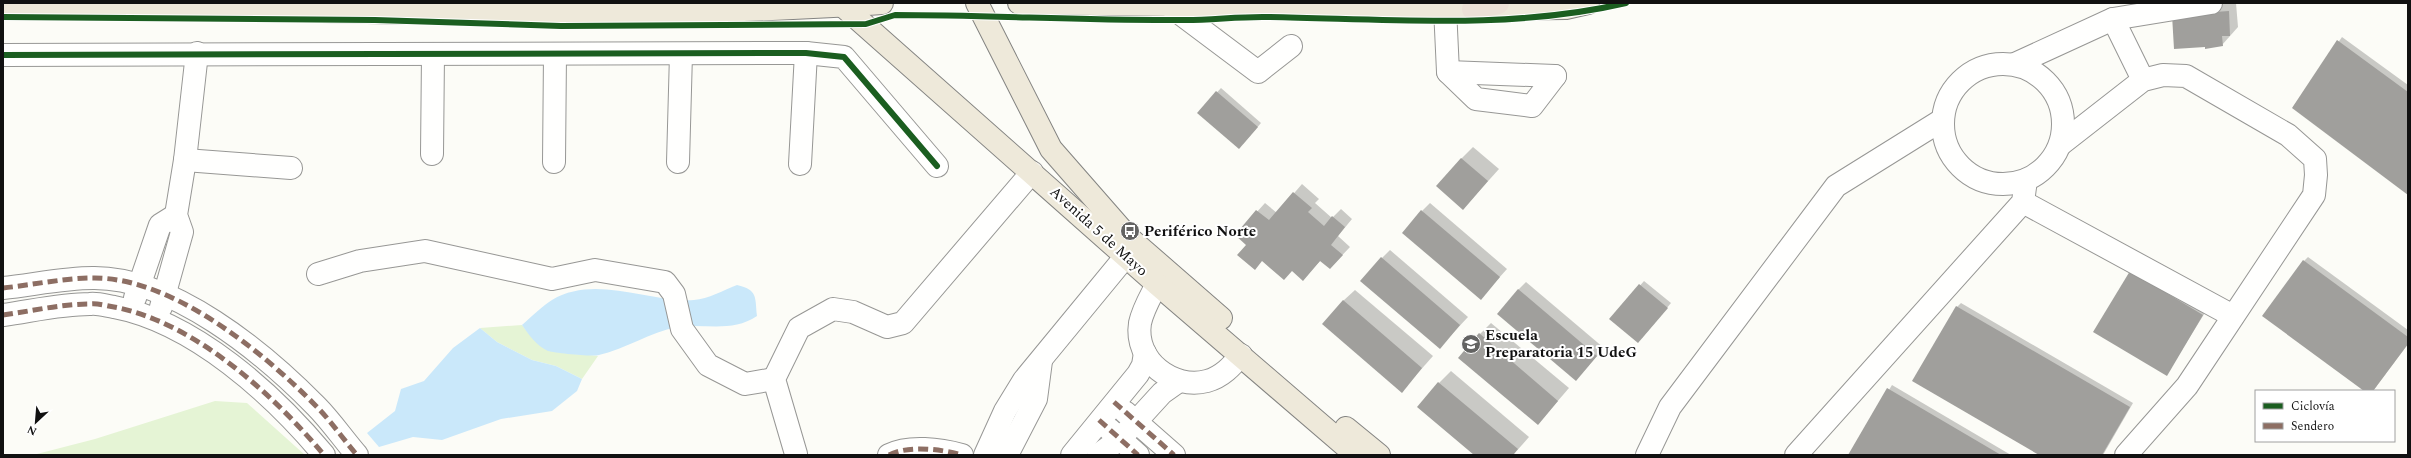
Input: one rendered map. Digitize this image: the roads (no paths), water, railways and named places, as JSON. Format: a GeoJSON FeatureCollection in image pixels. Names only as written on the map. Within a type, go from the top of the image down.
{"type":"FeatureCollection","features":[{"type":"Feature","properties":{"kind":"highway"},"geometry":{"type":"LineString","coordinates":[[1473,9],[1498,3]]}},
{"type":"Feature","properties":{"kind":"main road"},"geometry":{"type":"LineString","coordinates":[[3,3],[471,14],[726,11],[882,3]]}},
{"type":"Feature","properties":{"kind":"main road","name":"Avenida 5 de Mayo"},"geometry":{"type":"LineString","coordinates":[[977,3],[1050,149],[1128,237],[1379,455]]}},
{"type":"Feature","properties":{"kind":"main road"},"geometry":{"type":"LineString","coordinates":[[1019,3],[1473,9],[1566,8],[1588,3]]}},
{"type":"Feature","properties":{"kind":"main road","name":"Avenida 5 de Mayo"},"geometry":{"type":"LineString","coordinates":[[843,6],[1157,284],[1356,455]]}},
{"type":"Feature","properties":{"kind":"street"},"geometry":{"type":"LineString","coordinates":[[471,14],[496,3]]}},
{"type":"Feature","properties":{"kind":"street"},"geometry":{"type":"LineString","coordinates":[[696,3],[726,11]]}},
{"type":"Feature","properties":{"kind":"street"},"geometry":{"type":"LineString","coordinates":[[2015,64],[2113,19],[2211,3]]}},
{"type":"Feature","properties":{"kind":"street"},"geometry":{"type":"LineString","coordinates":[[1170,6],[1258,72],[1291,46]]}},
{"type":"Feature","properties":{"kind":"street"},"geometry":{"type":"LineString","coordinates":[[1445,8],[1448,72]]}},
{"type":"Feature","properties":{"kind":"street"},"geometry":{"type":"LineString","coordinates":[[2113,19],[2143,80]]}},
{"type":"Feature","properties":{"kind":"street"},"geometry":{"type":"LineString","coordinates":[[3,55],[197,53],[806,53],[844,57],[937,166]]}},
{"type":"Feature","properties":{"kind":"street"},"geometry":{"type":"LineString","coordinates":[[157,319],[182,232],[176,216],[185,160],[197,53]]}},
{"type":"Feature","properties":{"kind":"street"},"geometry":{"type":"LineString","coordinates":[[800,164],[806,53]]}},
{"type":"Feature","properties":{"kind":"street"},"geometry":{"type":"LineString","coordinates":[[432,154],[433,54]]}},
{"type":"Feature","properties":{"kind":"street"},"geometry":{"type":"LineString","coordinates":[[554,162],[556,54]]}},
{"type":"Feature","properties":{"kind":"street"},"geometry":{"type":"LineString","coordinates":[[678,162],[681,54]]}},
{"type":"Feature","properties":{"kind":"street"},"geometry":{"type":"LineString","coordinates":[[1994,63],[2015,64],[2034,71],[2045,80],[2050,85],[2061,103],[2064,124],[2061,144],[2053,159],[2041,172],[2026,180],[1999,183],[1986,182],[1968,172],[1954,158],[1945,140],[1942,120],[1947,100],[1963,78],[1974,70],[1994,63]]}},
{"type":"Feature","properties":{"kind":"street"},"geometry":{"type":"LineString","coordinates":[[2061,144],[2143,80],[2163,75],[2186,76],[2288,135],[2315,159],[2316,175],[2314,194],[2187,386],[2126,455]]}},
{"type":"Feature","properties":{"kind":"street"},"geometry":{"type":"LineString","coordinates":[[1647,455],[1670,407],[1836,186],[1942,120]]}},
{"type":"Feature","properties":{"kind":"street"},"geometry":{"type":"LineString","coordinates":[[185,160],[291,168]]}},
{"type":"Feature","properties":{"kind":"street"},"geometry":{"type":"LineString","coordinates":[[796,454],[774,379],[799,328],[833,309],[853,312],[887,326],[903,323],[1032,172]]}},
{"type":"Feature","properties":{"kind":"street"},"geometry":{"type":"LineString","coordinates":[[1796,455],[2023,202],[2026,180]]}},
{"type":"Feature","properties":{"kind":"street"},"geometry":{"type":"LineString","coordinates":[[2023,202],[2233,316]]}},
{"type":"Feature","properties":{"kind":"street"},"geometry":{"type":"LineString","coordinates":[[131,310],[160,225],[176,216]]}},
{"type":"Feature","properties":{"kind":"street"},"geometry":{"type":"LineString","coordinates":[[318,274],[360,261],[425,251],[552,279],[595,270],[646,277],[665,282],[674,294],[682,329],[708,365],[745,384],[774,379]]}},
{"type":"Feature","properties":{"kind":"street"},"geometry":{"type":"LineString","coordinates":[[985,455],[1005,411],[1024,380],[1126,256]]}},
{"type":"Feature","properties":{"kind":"street"},"geometry":{"type":"LineString","coordinates":[[3,288],[94,278],[139,284],[175,298],[252,348],[317,406],[357,455]]}},
{"type":"Feature","properties":{"kind":"street"},"geometry":{"type":"LineString","coordinates":[[1157,284],[1140,324],[1141,338],[1145,353],[1153,366],[1165,375],[1179,381],[1193,383],[1208,381],[1225,373],[1241,355]]}},
{"type":"Feature","properties":{"kind":"street"},"geometry":{"type":"LineString","coordinates":[[3,315],[91,304],[131,310],[157,319],[202,344],[236,369],[300,427],[324,455]]}},
{"type":"Feature","properties":{"kind":"street"},"geometry":{"type":"LineString","coordinates":[[1072,455],[1138,374],[1143,365],[1145,353]]}},
{"type":"Feature","properties":{"kind":"street"},"geometry":{"type":"LineString","coordinates":[[1007,455],[1036,399],[1041,361]]}},
{"type":"Feature","properties":{"kind":"street"},"geometry":{"type":"LineString","coordinates":[[1098,455],[1120,439],[1165,390],[1179,381]]}},
{"type":"Feature","properties":{"kind":"street"},"geometry":{"type":"LineString","coordinates":[[1114,402],[1174,455]]}},
{"type":"Feature","properties":{"kind":"street"},"geometry":{"type":"LineString","coordinates":[[1099,420],[1138,455]]}},
{"type":"Feature","properties":{"kind":"street"},"geometry":{"type":"LineString","coordinates":[[889,455],[898,450],[938,450],[962,455]]}},
{"type":"Feature","properties":{"kind":"water"},"geometry":{"type":"Polygon","coordinates":[[[737,285],[749,289],[754,295],[757,316],[748,321],[728,326],[687,326],[667,329],[619,349],[599,355],[566,354],[548,351],[530,336],[522,325],[552,300],[569,293],[586,289],[622,291],[676,300],[694,300],[710,296],[737,285]]]}},
{"type":"Feature","properties":{"kind":"water"},"geometry":{"type":"Polygon","coordinates":[[[480,328],[497,342],[532,360],[556,366],[582,379],[577,391],[552,411],[501,419],[442,440],[413,437],[379,447],[367,433],[395,411],[401,389],[424,381],[453,348],[480,328]]]}},
{"type":"Feature","properties":{"kind":"place","name":"Periférico Norte"},"geometry":{"type":"Point","coordinates":[1130,231]}},
{"type":"Feature","properties":{"kind":"place","name":"Escuela Preparatoria 15 UdeG"},"geometry":{"type":"Point","coordinates":[1471,344]}}]}
